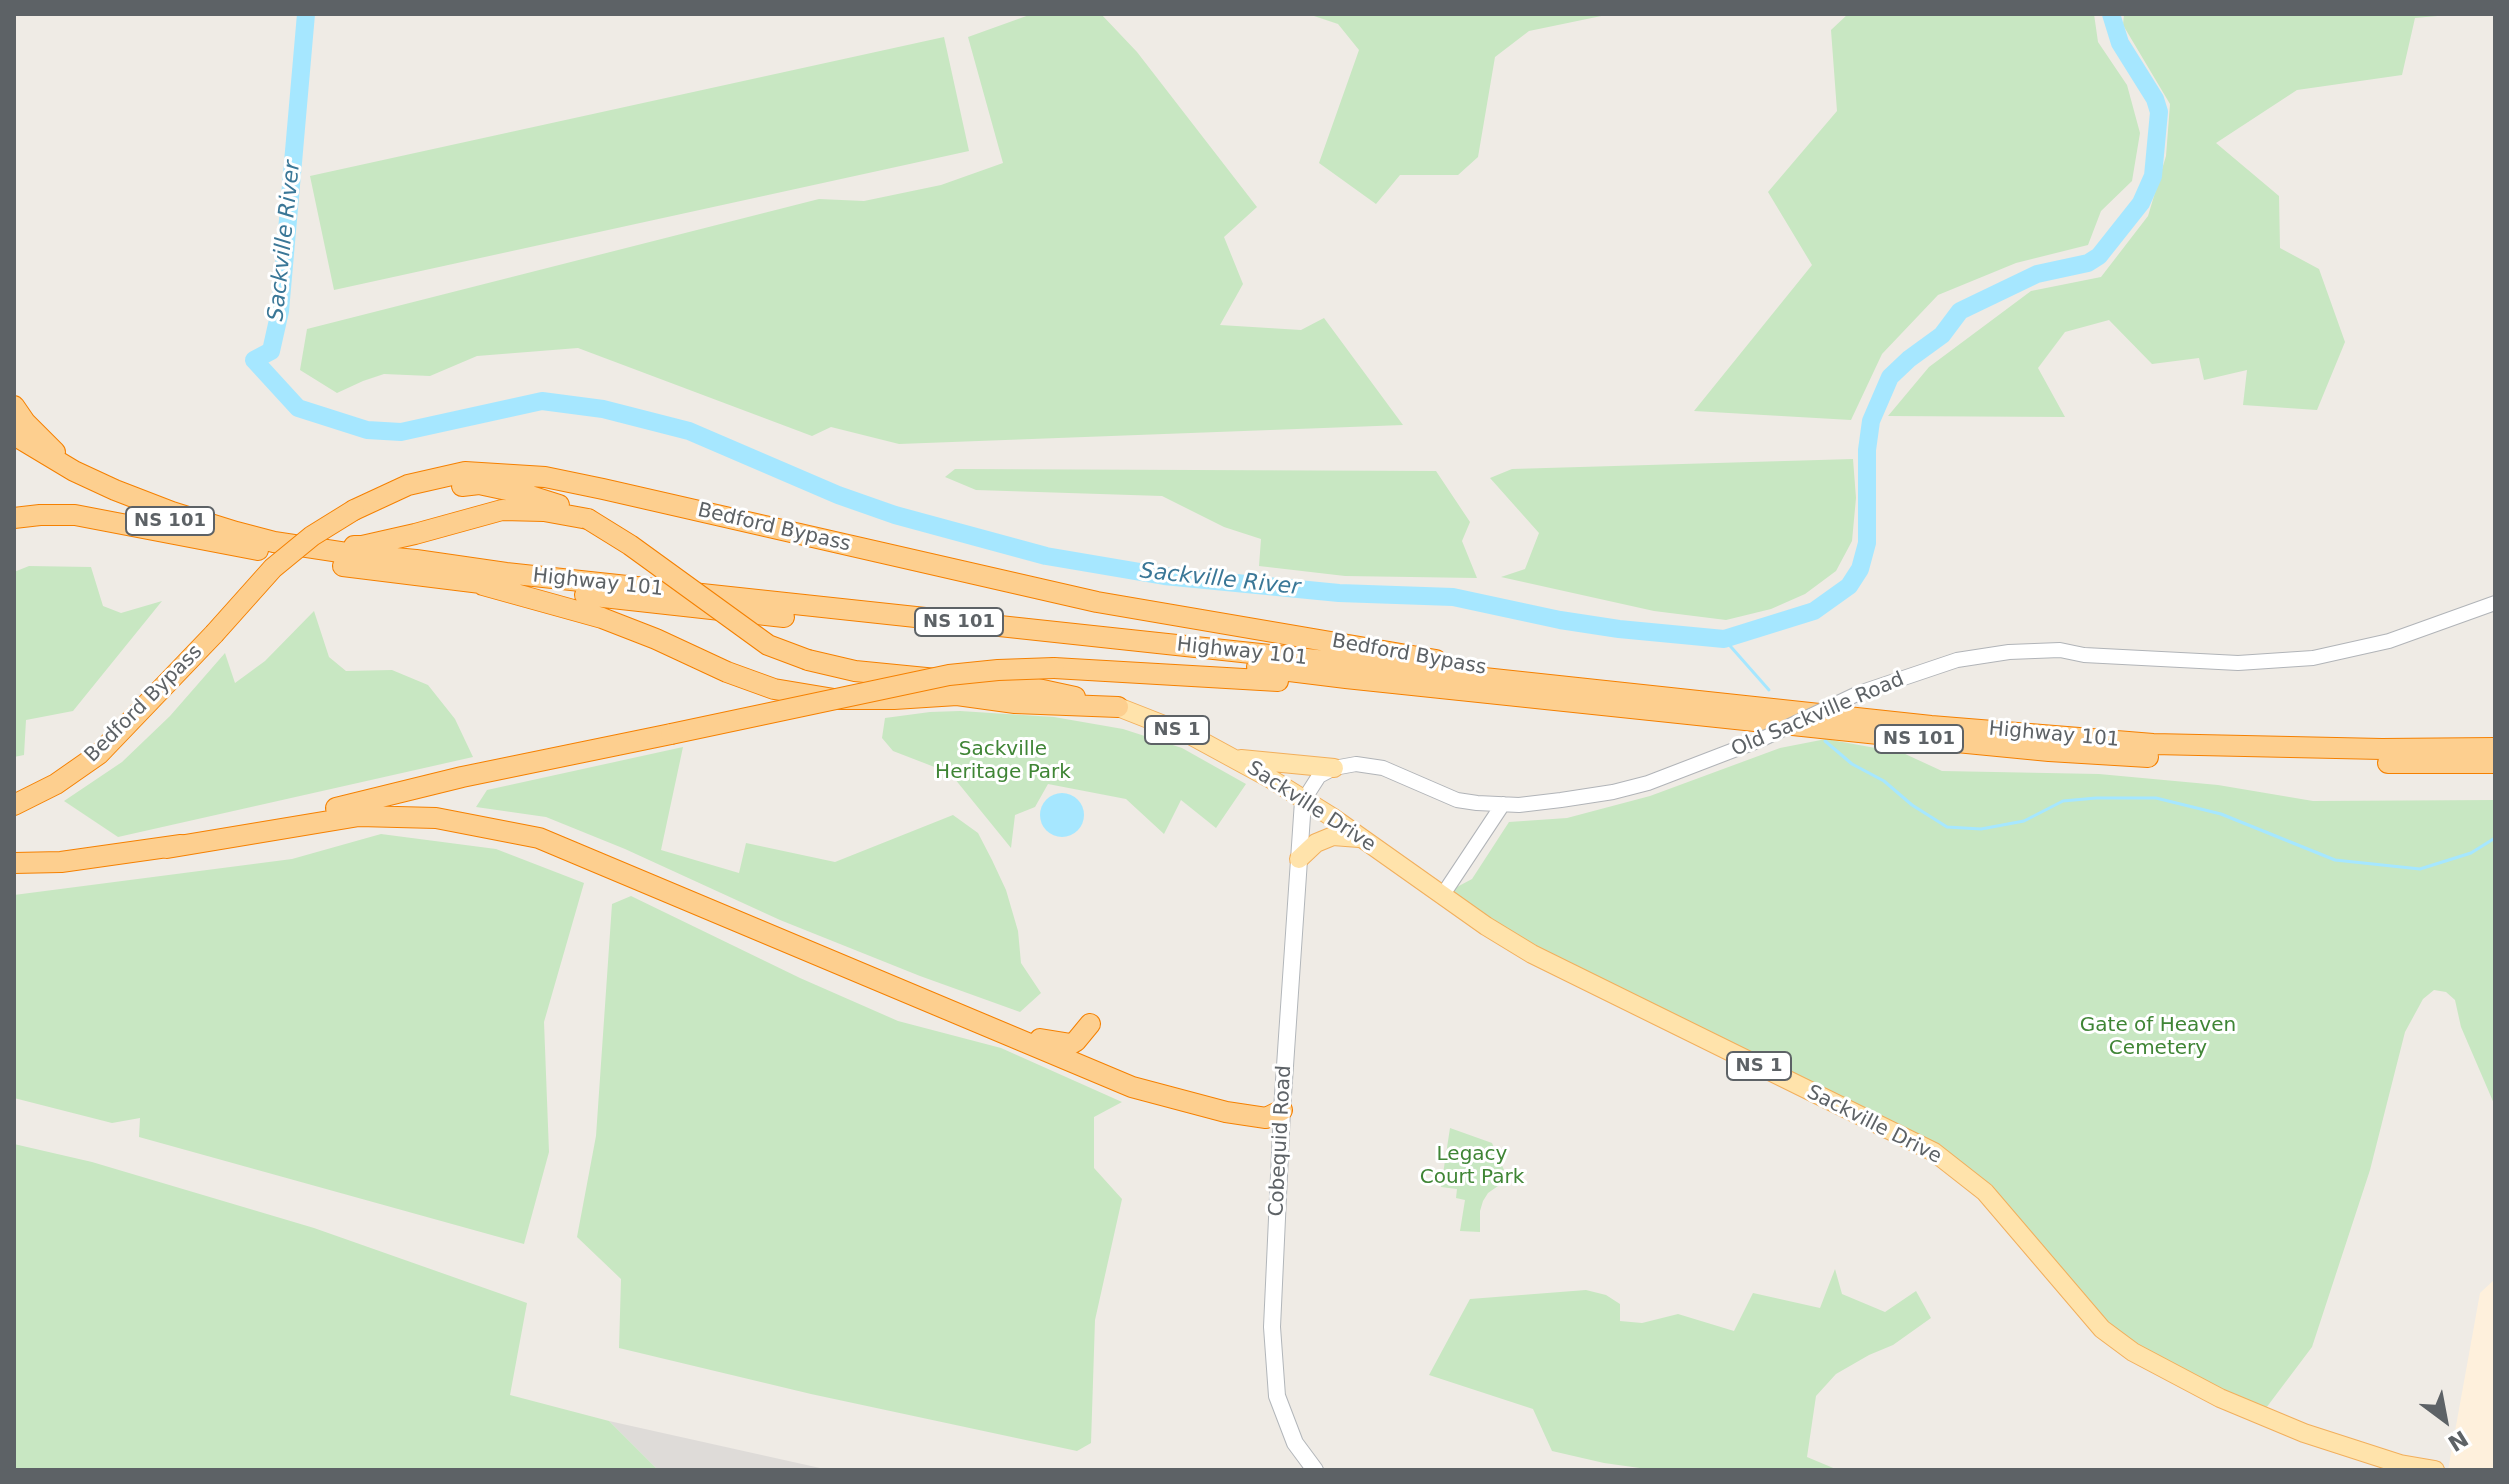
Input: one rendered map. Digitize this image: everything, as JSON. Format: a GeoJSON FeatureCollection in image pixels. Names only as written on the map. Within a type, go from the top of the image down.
{"type":"FeatureCollection","features":[{"type":"Feature","properties":{"kind":"highway"},"geometry":{"type":"LineString","coordinates":[[14,406],[25,422],[74,471]]}},
{"type":"Feature","properties":{"kind":"highway","name":"Highway 101"},"geometry":{"type":"LineString","coordinates":[[14,435],[74,471],[172,512],[274,542],[506,573],[1931,726],[2153,744],[2495,748]]}},
{"type":"Feature","properties":{"kind":"highway","name":"Highway 101"},"geometry":{"type":"LineString","coordinates":[[14,446],[134,510],[337,565],[475,583],[2049,751],[2155,757],[2495,763]]}},
{"type":"Feature","properties":{"kind":"highway","name":"Bedford Bypass"},"geometry":{"type":"LineString","coordinates":[[14,805],[56,784],[99,754],[273,568],[312,536],[354,510],[408,485],[465,472],[545,477],[619,492],[1097,602],[1645,695]]}},
{"type":"Feature","properties":{"kind":"highway"},"geometry":{"type":"LineString","coordinates":[[354,510],[442,488],[479,484],[549,500],[630,545],[768,645],[808,660],[855,671],[1038,689],[1118,707]]}},
{"type":"Feature","properties":{"kind":"highway"},"geometry":{"type":"LineString","coordinates":[[274,542],[362,546],[502,510],[544,511],[588,519]]}},
{"type":"Feature","properties":{"kind":"highway"},"geometry":{"type":"LineString","coordinates":[[14,518],[75,515],[337,565]]}},
{"type":"Feature","properties":{"kind":"highway"},"geometry":{"type":"LineString","coordinates":[[475,583],[602,618],[774,689],[834,699],[957,695],[1015,703],[1118,707]]}},
{"type":"Feature","properties":{"kind":"highway","name":"Bedford Bypass"},"geometry":{"type":"LineString","coordinates":[[14,863],[61,862],[167,848],[462,777],[949,675],[1054,668],[1307,682],[1346,678]]}},
{"type":"Feature","properties":{"kind":"highway"},"geometry":{"type":"LineString","coordinates":[[167,848],[359,816],[436,818],[539,838],[1132,1087],[1226,1112],[1266,1118],[1282,1110]]}},
{"type":"Feature","properties":{"kind":"highway"},"geometry":{"type":"LineString","coordinates":[[1001,1031],[1071,1044],[1090,1024]]}},
{"type":"Feature","properties":{"kind":"main road","name":"Sackville Drive"},"geometry":{"type":"LineString","coordinates":[[1118,707],[1192,736],[1271,779],[1532,954],[1934,1152],[1985,1192],[2102,1329],[2133,1352],[2220,1398],[2274,1422],[2400,1464],[2435,1470]]}},
{"type":"Feature","properties":{"kind":"main road"},"geometry":{"type":"LineString","coordinates":[[1235,758],[1334,768]]}},
{"type":"Feature","properties":{"kind":"main road","name":"Cobequid Road"},"geometry":{"type":"LineString","coordinates":[[1303,801],[1282,1110],[1272,1327],[1277,1396],[1295,1443],[1315,1470]]}},
{"type":"Feature","properties":{"kind":"main road"},"geometry":{"type":"LineString","coordinates":[[1299,859],[1316,843],[1333,836],[1361,838]]}},
{"type":"Feature","properties":{"kind":"street","name":"Old Sackville Road"},"geometry":{"type":"LineString","coordinates":[[1334,768],[1356,764],[1374,766],[1457,800],[1540,803],[1613,792],[1648,783],[1760,740],[1859,693],[1957,660],[2009,652],[2060,650],[2084,655],[2238,663],[2313,658],[2389,641],[2495,603]]}},
{"type":"Feature","properties":{"kind":"street"},"geometry":{"type":"LineString","coordinates":[[1303,801],[1319,776],[1334,768]]}},
{"type":"Feature","properties":{"kind":"street"},"geometry":{"type":"LineString","coordinates":[[1442,896],[1503,804]]}},
{"type":"Feature","properties":{"kind":"shaded area"},"geometry":{"type":"Polygon","coordinates":[[[2495,1279],[2495,1470],[2448,1470],[2480,1293],[2495,1279]]]}},
{"type":"Feature","properties":{"kind":"shaded area"},"geometry":{"type":"Polygon","coordinates":[[[609,1421],[829,1470],[658,1470],[609,1421]]]}},
{"type":"Feature","properties":{"kind":"green space"},"geometry":{"type":"Polygon","coordinates":[[[1032,14],[1101,14],[1137,52],[1257,207],[1224,237],[1243,284],[1220,325],[1301,330],[1324,318],[1403,425],[899,444],[831,427],[812,436],[578,348],[477,356],[430,376],[384,374],[337,393],[300,370],[307,329],[819,199],[864,201],[941,185],[1003,163],[968,37],[1032,14]]]}},
{"type":"Feature","properties":{"kind":"green space"},"geometry":{"type":"Polygon","coordinates":[[[1308,14],[1611,14],[1529,31],[1495,57],[1478,157],[1458,175],[1400,175],[1376,204],[1319,163],[1359,50],[1338,24],[1308,14]]]}},
{"type":"Feature","properties":{"kind":"green space"},"geometry":{"type":"Polygon","coordinates":[[[1848,14],[2094,14],[2098,42],[2127,85],[2140,133],[2132,181],[2101,211],[2088,245],[2016,263],[1938,295],[1882,354],[1851,420],[1694,411],[1812,265],[1768,192],[1837,111],[1831,30],[1848,14]]]}},
{"type":"Feature","properties":{"kind":"green space"},"geometry":{"type":"Polygon","coordinates":[[[2124,14],[2460,14],[2415,18],[2402,75],[2297,90],[2216,143],[2279,196],[2280,248],[2319,269],[2345,342],[2317,410],[2243,405],[2247,370],[2204,380],[2199,358],[2152,364],[2109,320],[2065,332],[2038,368],[2065,417],[1888,416],[1929,367],[2031,291],[2101,277],[2148,216],[2166,156],[2170,104],[2123,25],[2124,14]]]}},
{"type":"Feature","properties":{"kind":"green space"},"geometry":{"type":"Polygon","coordinates":[[[944,37],[969,151],[334,290],[310,176],[944,37]]]}},
{"type":"Feature","properties":{"kind":"green space"},"geometry":{"type":"Polygon","coordinates":[[[1853,459],[1856,498],[1852,541],[1836,571],[1805,594],[1771,609],[1726,620],[1654,611],[1501,577],[1525,569],[1539,533],[1490,478],[1512,469],[1853,459]]]}},
{"type":"Feature","properties":{"kind":"green space"},"geometry":{"type":"Polygon","coordinates":[[[955,469],[1436,471],[1470,522],[1462,541],[1477,578],[1345,576],[1259,566],[1261,539],[1224,527],[1162,496],[976,490],[945,477],[955,469]]]}},
{"type":"Feature","properties":{"kind":"green space"},"geometry":{"type":"Polygon","coordinates":[[[29,566],[91,567],[103,606],[121,613],[162,601],[73,711],[26,720],[24,755],[14,757],[14,572],[29,566]]]}},
{"type":"Feature","properties":{"kind":"green space"},"geometry":{"type":"Polygon","coordinates":[[[314,611],[329,657],[346,671],[392,670],[428,685],[455,719],[473,757],[118,837],[64,801],[122,762],[170,716],[225,653],[235,683],[265,661],[314,611]]]}},
{"type":"Feature","properties":{"kind":"green space","name":"Sackville Heritage Park"},"geometry":{"type":"Polygon","coordinates":[[[960,711],[1054,717],[1123,729],[1182,748],[1246,784],[1216,828],[1181,800],[1164,834],[1126,799],[1048,784],[1035,807],[1015,815],[1011,848],[950,773],[893,751],[882,738],[885,718],[960,711]]]}},
{"type":"Feature","properties":{"kind":"green space","name":"Gate of Heaven Cemetery"},"geometry":{"type":"Polygon","coordinates":[[[1826,739],[1903,753],[1942,771],[2099,774],[2218,785],[2313,801],[2495,800],[2495,1106],[2461,1027],[2455,1000],[2446,992],[2434,990],[2423,999],[2405,1032],[2370,1170],[2312,1347],[2260,1416],[2175,1375],[2070,1293],[1934,1152],[1722,1049],[1440,896],[1472,879],[1509,822],[1567,818],[1650,796],[1780,748],[1826,739]]]}},
{"type":"Feature","properties":{"kind":"green space"},"geometry":{"type":"Polygon","coordinates":[[[683,747],[661,850],[739,873],[746,843],[835,862],[953,815],[978,833],[992,860],[1006,890],[1018,931],[1021,963],[1041,993],[1020,1012],[780,920],[625,849],[546,817],[476,807],[487,790],[683,747]]]}},
{"type":"Feature","properties":{"kind":"green space"},"geometry":{"type":"Polygon","coordinates":[[[381,834],[496,849],[584,883],[544,1022],[549,1152],[524,1244],[139,1137],[140,1118],[112,1123],[14,1098],[14,895],[292,859],[381,834]]]}},
{"type":"Feature","properties":{"kind":"green space"},"geometry":{"type":"Polygon","coordinates":[[[631,896],[800,978],[898,1021],[1001,1048],[1122,1102],[1094,1117],[1094,1168],[1122,1199],[1095,1320],[1091,1443],[1077,1451],[811,1394],[619,1348],[621,1279],[577,1237],[596,1136],[612,904],[631,896]]]}},
{"type":"Feature","properties":{"kind":"green space","name":"Legacy Court Park"},"geometry":{"type":"Polygon","coordinates":[[[1450,1128],[1492,1143],[1508,1179],[1488,1193],[1483,1201],[1480,1232],[1460,1231],[1465,1200],[1456,1198],[1457,1189],[1441,1187],[1450,1128]]]}},
{"type":"Feature","properties":{"kind":"green space"},"geometry":{"type":"Polygon","coordinates":[[[14,1144],[92,1162],[314,1228],[527,1303],[510,1395],[609,1421],[658,1470],[14,1470],[14,1144]]]}},
{"type":"Feature","properties":{"kind":"green space"},"geometry":{"type":"Polygon","coordinates":[[[1835,1269],[1842,1294],[1885,1312],[1916,1291],[1931,1318],[1893,1345],[1836,1374],[1816,1396],[1807,1457],[1838,1470],[1654,1470],[1552,1451],[1533,1409],[1429,1375],[1470,1299],[1586,1290],[1606,1295],[1620,1304],[1620,1321],[1642,1323],[1678,1314],[1734,1331],[1753,1293],[1820,1308],[1835,1269]]]}},
{"type":"Feature","properties":{"kind":"water"},"geometry":{"type":"Polygon","coordinates":[[[1062,793],[1078,799],[1084,815],[1078,831],[1062,837],[1046,831],[1040,815],[1046,799],[1062,793]]]}},
{"type":"Feature","properties":{"kind":"waterway","name":"Sackville River"},"geometry":{"type":"LineString","coordinates":[[306,14],[280,311],[271,351],[254,360],[298,408],[367,430],[401,432],[542,401],[603,409],[689,431],[838,495],[895,515],[1046,556],[1164,576],[1339,593],[1453,597],[1560,620],[1724,639],[1814,611],[1849,586],[1860,569],[1867,543],[1867,450],[1871,421],[1890,377],[1942,335],[1960,311],[2037,274],[2088,263],[2099,256],[2141,203],[2153,176],[2159,112],[2155,99],[2120,43],[2111,14]]}},
{"type":"Feature","properties":{"kind":"waterway"},"geometry":{"type":"LineString","coordinates":[[1724,639],[1769,690]]}},
{"type":"Feature","properties":{"kind":"waterway"},"geometry":{"type":"LineString","coordinates":[[1825,741],[1852,764],[1884,781],[1912,805],[1947,827],[1981,829],[2024,821],[2063,801],[2156,798],[2221,814],[2335,860],[2420,869],[2471,853],[2495,838]]}}]}
